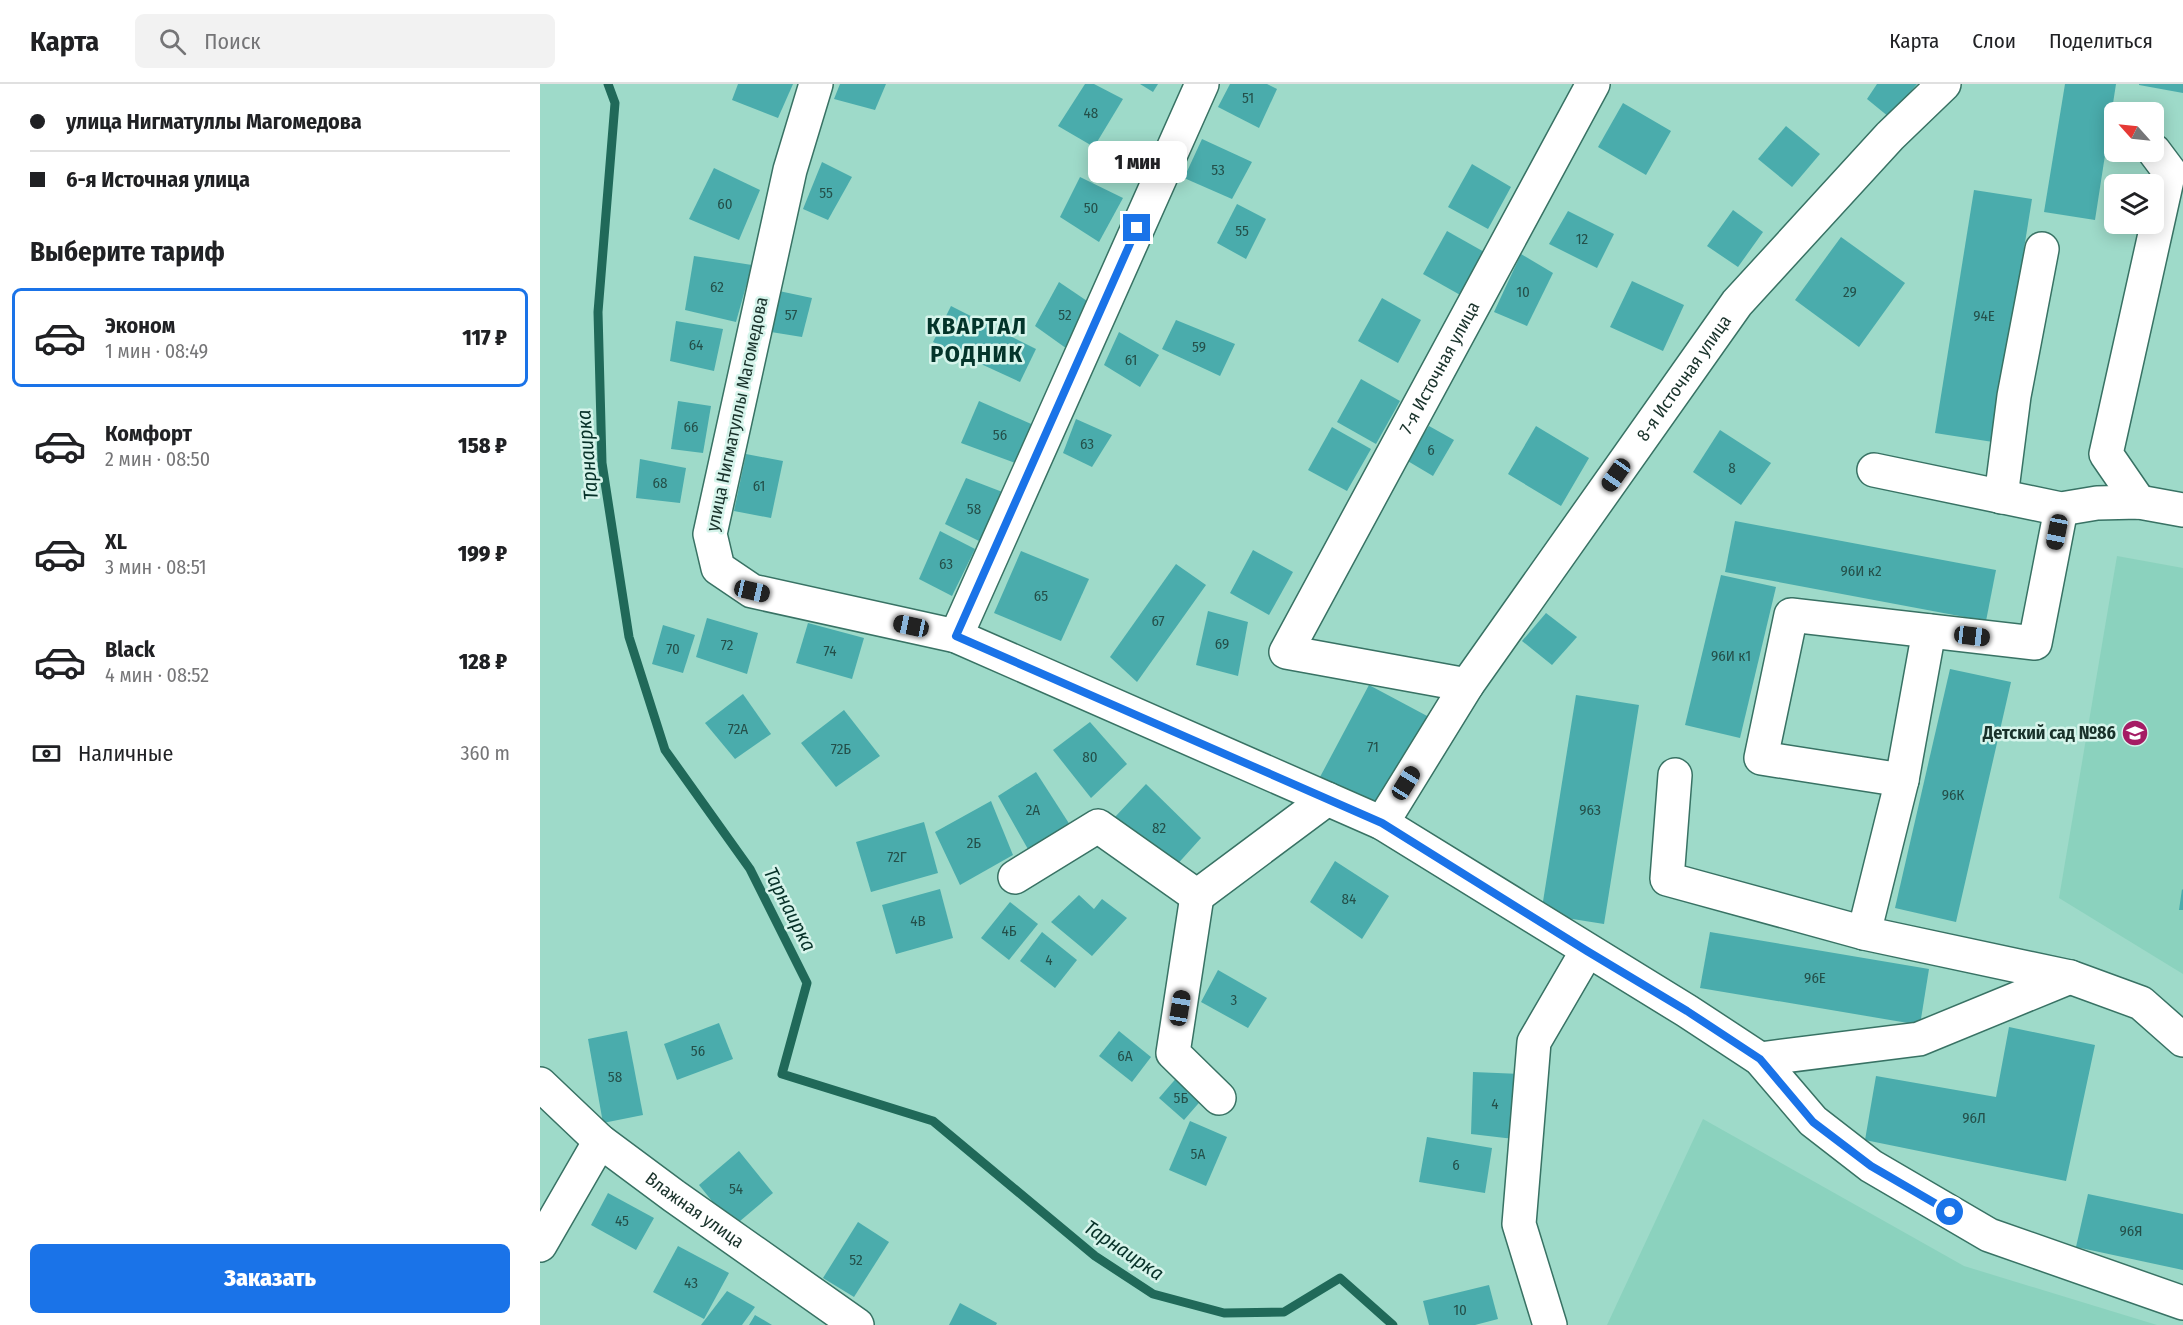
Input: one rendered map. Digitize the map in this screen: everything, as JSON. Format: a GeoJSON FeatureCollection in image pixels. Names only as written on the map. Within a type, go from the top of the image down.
{"type":"FeatureCollection","features":[{"type":"Feature","properties":{"kind":"street","name":"улица Нигматуллы Магомедова"},"geometry":{"type":"LineString","coordinates":[[816,84],[790,170],[710,534],[718,568],[752,591],[956,636],[1382,823],[1687,1011],[1760,1059],[1813,1122],[1871,1166],[1989,1235],[2183,1303]]}},
{"type":"Feature","properties":{"kind":"street"},"geometry":{"type":"LineString","coordinates":[[956,636],[1202,84]]}},
{"type":"Feature","properties":{"kind":"street","name":"7-я Источная улица"},"geometry":{"type":"LineString","coordinates":[[1467,685],[1286,652],[1593,84]]}},
{"type":"Feature","properties":{"kind":"street","name":"8-я Источная улица"},"geometry":{"type":"LineString","coordinates":[[1382,823],[1467,685],[1737,303],[1890,136],[1944,84]]}},
{"type":"Feature","properties":{"kind":"street"},"geometry":{"type":"LineString","coordinates":[[2139,502],[2106,454],[2169,171],[2163,162]]}},
{"type":"Feature","properties":{"kind":"street"},"geometry":{"type":"LineString","coordinates":[[2001,497],[2014,396],[2042,249]]}},
{"type":"Feature","properties":{"kind":"street"},"geometry":{"type":"LineString","coordinates":[[1874,470],[2061,509],[2097,503],[2139,502],[2183,510]]}},
{"type":"Feature","properties":{"kind":"street"},"geometry":{"type":"LineString","coordinates":[[1902,780],[1761,758],[1791,615],[2036,643],[2061,509]]}},
{"type":"Feature","properties":{"kind":"street"},"geometry":{"type":"LineString","coordinates":[[1864,933],[1902,780],[1929,631]]}},
{"type":"Feature","properties":{"kind":"street"},"geometry":{"type":"LineString","coordinates":[[1675,775],[1667,879],[1864,933],[2070,977],[2141,1004],[2183,1040]]}},
{"type":"Feature","properties":{"kind":"street"},"geometry":{"type":"LineString","coordinates":[[1219,1098],[1173,1053],[1197,896],[1327,799]]}},
{"type":"Feature","properties":{"kind":"street"},"geometry":{"type":"LineString","coordinates":[[1014,877],[1098,826],[1197,896]]}},
{"type":"Feature","properties":{"kind":"street"},"geometry":{"type":"LineString","coordinates":[[1551,1325],[1519,1224],[1534,1042],[1587,951]]}},
{"type":"Feature","properties":{"kind":"street"},"geometry":{"type":"LineString","coordinates":[[1760,1059],[1919,1039],[2070,977]]}},
{"type":"Feature","properties":{"kind":"street","name":"Влажная улица"},"geometry":{"type":"LineString","coordinates":[[540,1084],[600,1141],[857,1325]]}},
{"type":"Feature","properties":{"kind":"street"},"geometry":{"type":"LineString","coordinates":[[540,1245],[600,1141]]}},
{"type":"Feature","properties":{"kind":"shaded area","name":"Детский сад №86"},"geometry":{"type":"Polygon","coordinates":[[[2117,556],[2183,568],[2183,974],[2059,898],[2117,556]]]}},
{"type":"Feature","properties":{"kind":"shaded area"},"geometry":{"type":"Polygon","coordinates":[[[1703,1119],[1964,1266],[2157,1325],[1607,1325],[1703,1119]]]}},
{"type":"Feature","properties":{"kind":"building"},"geometry":{"type":"Polygon","coordinates":[[[738,84],[793,84],[778,118],[732,100],[738,84]]]}},
{"type":"Feature","properties":{"kind":"building"},"geometry":{"type":"Polygon","coordinates":[[[840,84],[886,84],[875,110],[834,99],[840,84]]]}},
{"type":"Feature","properties":{"kind":"building"},"geometry":{"type":"Polygon","coordinates":[[[1085,84],[1094,84],[1123,99],[1094,147],[1058,126],[1085,84]]]}},
{"type":"Feature","properties":{"kind":"building"},"geometry":{"type":"Polygon","coordinates":[[[1140,84],[1158,84],[1153,92],[1140,84]]]}},
{"type":"Feature","properties":{"kind":"building"},"geometry":{"type":"Polygon","coordinates":[[[1230,84],[1267,84],[1277,89],[1259,128],[1218,107],[1230,84]]]}},
{"type":"Feature","properties":{"kind":"building"},"geometry":{"type":"Polygon","coordinates":[[[1877,84],[1917,84],[1889,117],[1867,99],[1877,84]]]}},
{"type":"Feature","properties":{"kind":"building"},"geometry":{"type":"Polygon","coordinates":[[[2065,84],[2116,84],[2113,102],[2104,102],[2104,162],[2095,220],[2044,212],[2065,84]]]}},
{"type":"Feature","properties":{"kind":"building"},"geometry":{"type":"Polygon","coordinates":[[[2183,84],[2183,93],[2139,85],[2183,84]]]}},
{"type":"Feature","properties":{"kind":"building"},"geometry":{"type":"Polygon","coordinates":[[[1623,103],[1671,131],[1646,175],[1598,147],[1623,103]]]}},
{"type":"Feature","properties":{"kind":"building"},"geometry":{"type":"Polygon","coordinates":[[[1786,126],[1820,154],[1792,187],[1758,159],[1786,126]]]}},
{"type":"Feature","properties":{"kind":"building"},"geometry":{"type":"Polygon","coordinates":[[[1202,139],[1252,162],[1232,199],[1184,178],[1202,139]]]}},
{"type":"Feature","properties":{"kind":"building"},"geometry":{"type":"Polygon","coordinates":[[[822,162],[852,177],[828,220],[803,209],[822,162]]]}},
{"type":"Feature","properties":{"kind":"building"},"geometry":{"type":"Polygon","coordinates":[[[1472,164],[1511,187],[1488,229],[1448,207],[1472,164]]]}},
{"type":"Feature","properties":{"kind":"building"},"geometry":{"type":"Polygon","coordinates":[[[714,168],[760,190],[739,240],[689,219],[714,168]]]}},
{"type":"Feature","properties":{"kind":"building"},"geometry":{"type":"Polygon","coordinates":[[[1080,177],[1123,198],[1099,242],[1060,217],[1080,177]]]}},
{"type":"Feature","properties":{"kind":"building"},"geometry":{"type":"Polygon","coordinates":[[[1974,190],[2032,199],[1993,442],[1935,433],[1974,190]]]}},
{"type":"Feature","properties":{"kind":"building"},"geometry":{"type":"Polygon","coordinates":[[[1237,204],[1266,219],[1246,259],[1217,243],[1237,204]]]}},
{"type":"Feature","properties":{"kind":"building"},"geometry":{"type":"Polygon","coordinates":[[[1733,210],[1763,232],[1738,267],[1707,246],[1733,210]]]}},
{"type":"Feature","properties":{"kind":"building"},"geometry":{"type":"Polygon","coordinates":[[[1568,211],[1614,234],[1597,268],[1549,244],[1568,211]]]}},
{"type":"Feature","properties":{"kind":"building"},"geometry":{"type":"Polygon","coordinates":[[[1447,231],[1486,253],[1462,296],[1423,274],[1447,231]]]}},
{"type":"Feature","properties":{"kind":"building"},"geometry":{"type":"Polygon","coordinates":[[[1841,237],[1905,283],[1859,347],[1795,300],[1841,237]]]}},
{"type":"Feature","properties":{"kind":"building"},"geometry":{"type":"Polygon","coordinates":[[[1521,254],[1553,273],[1527,326],[1494,312],[1521,254]]]}},
{"type":"Feature","properties":{"kind":"building"},"geometry":{"type":"Polygon","coordinates":[[[694,256],[752,265],[736,322],[685,310],[694,256]]]}},
{"type":"Feature","properties":{"kind":"building"},"geometry":{"type":"Polygon","coordinates":[[[1632,281],[1684,305],[1663,351],[1610,327],[1632,281]]]}},
{"type":"Feature","properties":{"kind":"building"},"geometry":{"type":"Polygon","coordinates":[[[1059,282],[1093,305],[1070,351],[1035,326],[1059,282]]]}},
{"type":"Feature","properties":{"kind":"building"},"geometry":{"type":"Polygon","coordinates":[[[779,291],[812,298],[802,337],[771,332],[779,291]]]}},
{"type":"Feature","properties":{"kind":"building"},"geometry":{"type":"Polygon","coordinates":[[[1382,298],[1421,320],[1398,363],[1358,341],[1382,298]]]}},
{"type":"Feature","properties":{"kind":"building"},"geometry":{"type":"Polygon","coordinates":[[[951,306],[1036,349],[1020,382],[933,342],[951,306]]]}},
{"type":"Feature","properties":{"kind":"building"},"geometry":{"type":"Polygon","coordinates":[[[1176,320],[1235,344],[1220,376],[1162,349],[1176,320]]]}},
{"type":"Feature","properties":{"kind":"building"},"geometry":{"type":"Polygon","coordinates":[[[676,321],[723,329],[714,371],[670,361],[676,321]]]}},
{"type":"Feature","properties":{"kind":"building"},"geometry":{"type":"Polygon","coordinates":[[[1119,332],[1159,355],[1140,387],[1104,365],[1119,332]]]}},
{"type":"Feature","properties":{"kind":"building"},"geometry":{"type":"Polygon","coordinates":[[[1361,379],[1400,401],[1376,444],[1337,422],[1361,379]]]}},
{"type":"Feature","properties":{"kind":"building"},"geometry":{"type":"Polygon","coordinates":[[[678,401],[711,406],[703,453],[671,449],[678,401]]]}},
{"type":"Feature","properties":{"kind":"building"},"geometry":{"type":"Polygon","coordinates":[[[979,401],[1038,427],[1021,465],[961,443],[979,401]]]}},
{"type":"Feature","properties":{"kind":"building"},"geometry":{"type":"Polygon","coordinates":[[[1076,419],[1112,435],[1092,467],[1063,453],[1076,419]]]}},
{"type":"Feature","properties":{"kind":"building"},"geometry":{"type":"Polygon","coordinates":[[[1429,426],[1454,440],[1433,476],[1406,460],[1429,426]]]}},
{"type":"Feature","properties":{"kind":"building"},"geometry":{"type":"Polygon","coordinates":[[[1536,426],[1589,458],[1561,506],[1508,474],[1536,426]]]}},
{"type":"Feature","properties":{"kind":"building"},"geometry":{"type":"Polygon","coordinates":[[[1332,427],[1371,449],[1347,491],[1308,470],[1332,427]]]}},
{"type":"Feature","properties":{"kind":"building"},"geometry":{"type":"Polygon","coordinates":[[[1720,430],[1771,463],[1741,505],[1693,472],[1720,430]]]}},
{"type":"Feature","properties":{"kind":"building"},"geometry":{"type":"Polygon","coordinates":[[[746,454],[783,461],[771,518],[734,511],[746,454]]]}},
{"type":"Feature","properties":{"kind":"building"},"geometry":{"type":"Polygon","coordinates":[[[640,459],[686,468],[680,503],[636,498],[640,459]]]}},
{"type":"Feature","properties":{"kind":"building"},"geometry":{"type":"Polygon","coordinates":[[[966,478],[1005,493],[981,542],[945,524],[966,478]]]}},
{"type":"Feature","properties":{"kind":"building"},"geometry":{"type":"Polygon","coordinates":[[[1735,521],[1996,570],[1986,621],[1725,572],[1735,521]]]}},
{"type":"Feature","properties":{"kind":"building"},"geometry":{"type":"Polygon","coordinates":[[[940,531],[975,549],[952,596],[919,579],[940,531]]]}},
{"type":"Feature","properties":{"kind":"building"},"geometry":{"type":"Polygon","coordinates":[[[1253,550],[1293,572],[1269,615],[1230,593],[1253,550]]]}},
{"type":"Feature","properties":{"kind":"building"},"geometry":{"type":"Polygon","coordinates":[[[1021,551],[1089,579],[1061,641],[994,613],[1021,551]]]}},
{"type":"Feature","properties":{"kind":"building"},"geometry":{"type":"Polygon","coordinates":[[[1176,564],[1206,585],[1137,682],[1110,657],[1176,564]]]}},
{"type":"Feature","properties":{"kind":"building"},"geometry":{"type":"Polygon","coordinates":[[[1721,575],[1776,587],[1740,738],[1685,725],[1721,575]]]}},
{"type":"Feature","properties":{"kind":"building"},"geometry":{"type":"Polygon","coordinates":[[[1208,611],[1248,622],[1238,676],[1196,665],[1208,611]]]}},
{"type":"Feature","properties":{"kind":"building"},"geometry":{"type":"Polygon","coordinates":[[[1546,613],[1577,637],[1552,665],[1522,641],[1546,613]]]}},
{"type":"Feature","properties":{"kind":"building"},"geometry":{"type":"Polygon","coordinates":[[[707,618],[758,633],[747,674],[696,657],[707,618]]]}},
{"type":"Feature","properties":{"kind":"building"},"geometry":{"type":"Polygon","coordinates":[[[808,623],[864,638],[852,679],[796,663],[808,623]]]}},
{"type":"Feature","properties":{"kind":"building"},"geometry":{"type":"Polygon","coordinates":[[[663,625],[695,635],[683,673],[652,664],[663,625]]]}},
{"type":"Feature","properties":{"kind":"building"},"geometry":{"type":"Polygon","coordinates":[[[1950,669],[2011,682],[1956,922],[1895,908],[1950,669]]]}},
{"type":"Feature","properties":{"kind":"building"},"geometry":{"type":"Polygon","coordinates":[[[1369,685],[1429,717],[1376,805],[1320,777],[1369,685]]]}},
{"type":"Feature","properties":{"kind":"building"},"geometry":{"type":"Polygon","coordinates":[[[743,694],[771,734],[735,759],[705,723],[743,694]]]}},
{"type":"Feature","properties":{"kind":"building"},"geometry":{"type":"Polygon","coordinates":[[[1576,695],[1639,705],[1604,924],[1541,914],[1576,695]]]}},
{"type":"Feature","properties":{"kind":"building"},"geometry":{"type":"Polygon","coordinates":[[[844,710],[880,756],[836,787],[801,743],[844,710]]]}},
{"type":"Feature","properties":{"kind":"building"},"geometry":{"type":"Polygon","coordinates":[[[1090,722],[1127,764],[1091,798],[1053,750],[1090,722]]]}},
{"type":"Feature","properties":{"kind":"building"},"geometry":{"type":"Polygon","coordinates":[[[1036,772],[1070,825],[1029,851],[998,796],[1036,772]]]}},
{"type":"Feature","properties":{"kind":"building"},"geometry":{"type":"Polygon","coordinates":[[[1146,784],[1201,838],[1174,868],[1115,817],[1146,784]]]}},
{"type":"Feature","properties":{"kind":"building"},"geometry":{"type":"Polygon","coordinates":[[[991,801],[1013,855],[960,885],[935,832],[991,801]]]}},
{"type":"Feature","properties":{"kind":"building"},"geometry":{"type":"Polygon","coordinates":[[[924,822],[938,873],[871,892],[856,842],[924,822]]]}},
{"type":"Feature","properties":{"kind":"building"},"geometry":{"type":"Polygon","coordinates":[[[1335,861],[1389,896],[1362,939],[1310,902],[1335,861]]]}},
{"type":"Feature","properties":{"kind":"building"},"geometry":{"type":"Polygon","coordinates":[[[940,889],[953,938],[896,954],[882,905],[940,889]]]}},
{"type":"Feature","properties":{"kind":"building"},"geometry":{"type":"Polygon","coordinates":[[[2182,889],[2183,910],[2179,910],[2182,889]]]}},
{"type":"Feature","properties":{"kind":"building"},"geometry":{"type":"Polygon","coordinates":[[[1079,895],[1094,909],[1102,899],[1127,918],[1092,956],[1051,922],[1079,895]]]}},
{"type":"Feature","properties":{"kind":"building"},"geometry":{"type":"Polygon","coordinates":[[[1010,902],[1038,924],[1009,960],[981,938],[1010,902]]]}},
{"type":"Feature","properties":{"kind":"building"},"geometry":{"type":"Polygon","coordinates":[[[1042,932],[1077,960],[1055,988],[1020,961],[1042,932]]]}},
{"type":"Feature","properties":{"kind":"building"},"geometry":{"type":"Polygon","coordinates":[[[1710,932],[1929,969],[1920,1025],[1700,988],[1710,932]]]}},
{"type":"Feature","properties":{"kind":"building"},"geometry":{"type":"Polygon","coordinates":[[[1218,970],[1267,998],[1248,1028],[1201,1002],[1218,970]]]}},
{"type":"Feature","properties":{"kind":"building"},"geometry":{"type":"Polygon","coordinates":[[[719,1023],[733,1059],[677,1080],[664,1044],[719,1023]]]}},
{"type":"Feature","properties":{"kind":"building"},"geometry":{"type":"Polygon","coordinates":[[[2009,1027],[2095,1045],[2066,1181],[1865,1140],[1876,1076],[1996,1097],[2009,1027]]]}},
{"type":"Feature","properties":{"kind":"building"},"geometry":{"type":"Polygon","coordinates":[[[627,1031],[643,1115],[603,1123],[588,1039],[627,1031]]]}},
{"type":"Feature","properties":{"kind":"building"},"geometry":{"type":"Polygon","coordinates":[[[1119,1031],[1151,1057],[1132,1082],[1099,1056],[1119,1031]]]}},
{"type":"Feature","properties":{"kind":"building"},"geometry":{"type":"Polygon","coordinates":[[[1473,1072],[1521,1074],[1514,1139],[1471,1134],[1473,1072]]]}},
{"type":"Feature","properties":{"kind":"building"},"geometry":{"type":"Polygon","coordinates":[[[1179,1075],[1204,1097],[1184,1120],[1159,1098],[1179,1075]]]}},
{"type":"Feature","properties":{"kind":"building"},"geometry":{"type":"Polygon","coordinates":[[[1190,1121],[1227,1137],[1206,1186],[1169,1170],[1190,1121]]]}},
{"type":"Feature","properties":{"kind":"building"},"geometry":{"type":"Polygon","coordinates":[[[1427,1137],[1492,1148],[1485,1193],[1419,1182],[1427,1137]]]}},
{"type":"Feature","properties":{"kind":"building"},"geometry":{"type":"Polygon","coordinates":[[[739,1151],[773,1193],[733,1227],[699,1185],[739,1151]]]}},
{"type":"Feature","properties":{"kind":"building"},"geometry":{"type":"Polygon","coordinates":[[[608,1193],[654,1218],[636,1250],[591,1225],[608,1193]]]}},
{"type":"Feature","properties":{"kind":"building"},"geometry":{"type":"Polygon","coordinates":[[[2088,1194],[2183,1214],[2183,1270],[2076,1247],[2088,1194]]]}},
{"type":"Feature","properties":{"kind":"building"},"geometry":{"type":"Polygon","coordinates":[[[858,1222],[889,1242],[854,1297],[823,1278],[858,1222]]]}},
{"type":"Feature","properties":{"kind":"building"},"geometry":{"type":"Polygon","coordinates":[[[678,1246],[729,1273],[704,1319],[653,1292],[678,1246]]]}},
{"type":"Feature","properties":{"kind":"building"},"geometry":{"type":"Polygon","coordinates":[[[1489,1285],[1498,1319],[1475,1325],[1429,1325],[1423,1301],[1489,1285]]]}},
{"type":"Feature","properties":{"kind":"building"},"geometry":{"type":"Polygon","coordinates":[[[727,1291],[755,1307],[742,1325],[701,1325],[727,1291]]]}},
{"type":"Feature","properties":{"kind":"building"},"geometry":{"type":"Polygon","coordinates":[[[960,1303],[997,1323],[996,1325],[949,1325],[960,1303]]]}},
{"type":"Feature","properties":{"kind":"building"},"geometry":{"type":"Polygon","coordinates":[[[755,1315],[772,1325],[749,1325],[755,1315]]]}},
{"type":"Feature","properties":{"kind":"waterway","name":"Тарнаирка"},"geometry":{"type":"LineString","coordinates":[[608,84],[615,103],[598,312],[602,463],[629,637],[665,750],[750,869],[807,983],[782,1074],[933,1121],[1095,1256],[1153,1294],[1224,1313],[1284,1312],[1340,1278],[1393,1325]]}},
{"type":"Feature","properties":{"kind":"place","name":"Детский сад №86"},"geometry":{"type":"Point","coordinates":[2135,733]}},
{"type":"Feature","properties":{"kind":"district","name":"КВАРТАЛ РОДНИК"},"geometry":{"type":"Point","coordinates":[977,340]}},
{"type":"Feature","properties":{"kind":"route"},"geometry":{"type":"LineString","coordinates":[[1137,228],[956,636],[1382,823],[1687,1011],[1760,1059],[1813,1122],[1871,1166],[1950,1212]]}}]}
